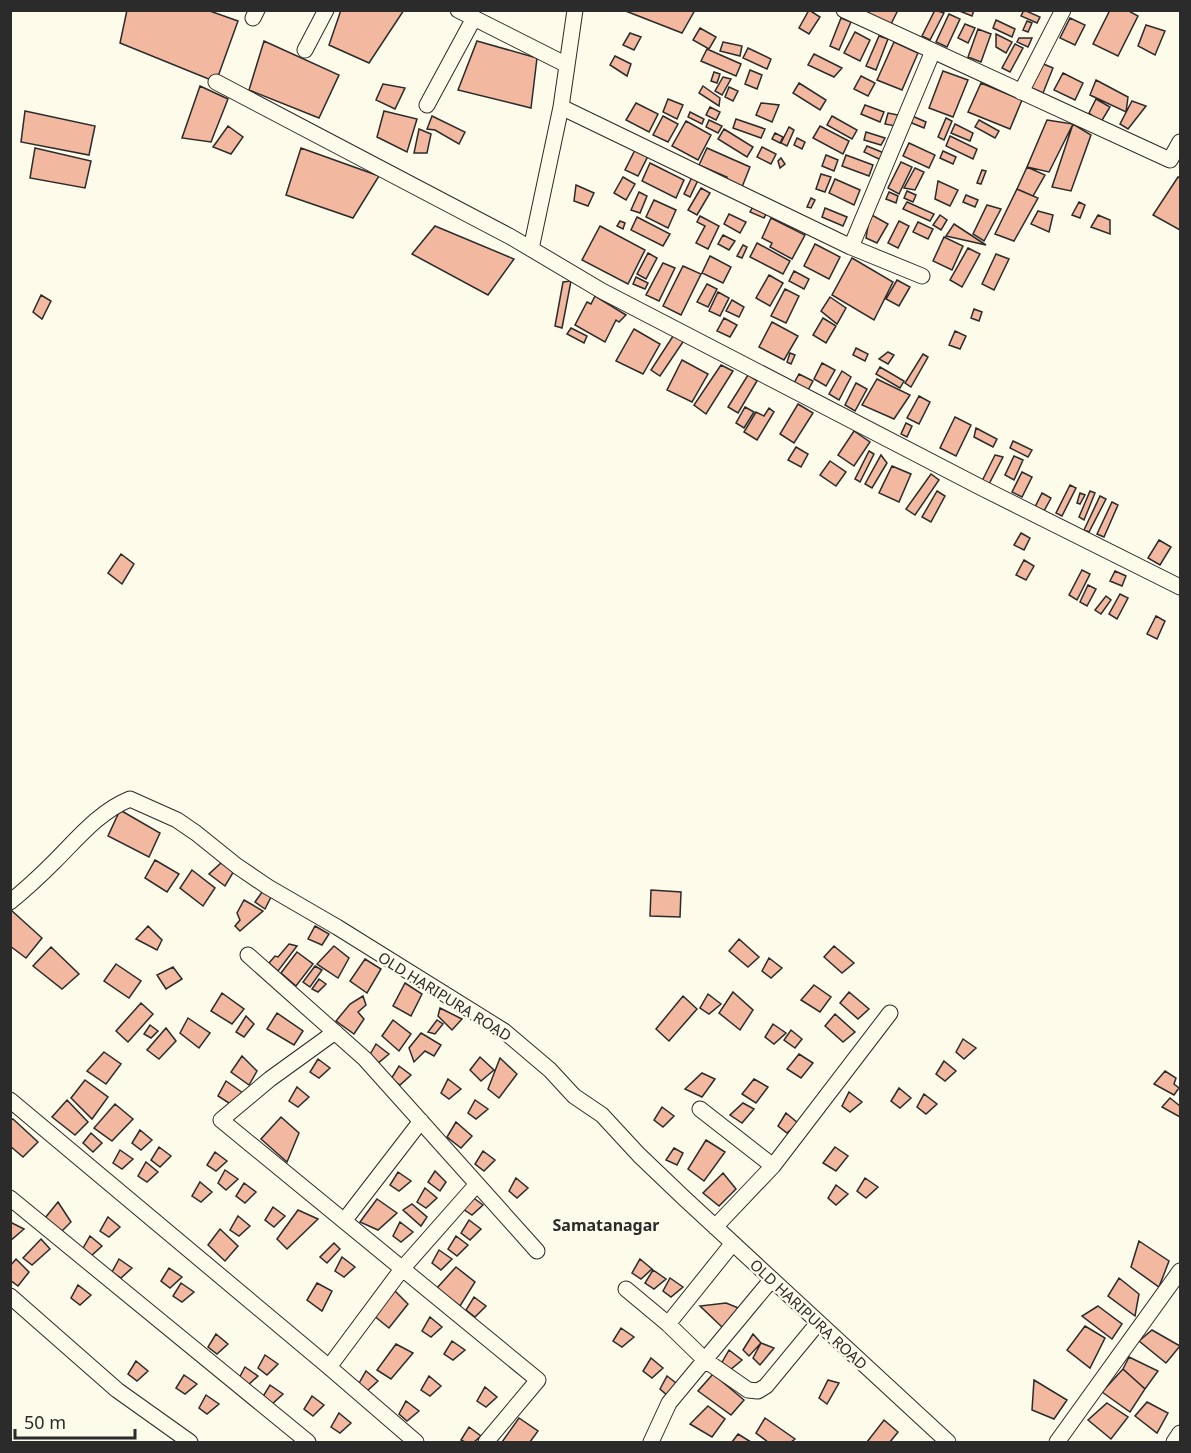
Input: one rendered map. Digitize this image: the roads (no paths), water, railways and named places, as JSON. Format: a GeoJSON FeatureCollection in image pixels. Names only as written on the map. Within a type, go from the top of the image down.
{"type":"FeatureCollection","features":[{"type":"Feature","properties":{"kind":"street"},"geometry":{"type":"LineString","coordinates":[[305,50],[326,10]]}},
{"type":"Feature","properties":{"kind":"street"},"geometry":{"type":"LineString","coordinates":[[458,10],[567,64]]}},
{"type":"Feature","properties":{"kind":"street"},"geometry":{"type":"LineString","coordinates":[[531,249],[561,107],[575,10]]}},
{"type":"Feature","properties":{"kind":"street"},"geometry":{"type":"LineString","coordinates":[[844,10],[1170,160],[1180,142]]}},
{"type":"Feature","properties":{"kind":"street"},"geometry":{"type":"LineString","coordinates":[[1021,92],[1063,10]]}},
{"type":"Feature","properties":{"kind":"street"},"geometry":{"type":"LineString","coordinates":[[427,105],[474,18]]}},
{"type":"Feature","properties":{"kind":"street"},"geometry":{"type":"LineString","coordinates":[[851,247],[933,51]]}},
{"type":"Feature","properties":{"kind":"street"},"geometry":{"type":"LineString","coordinates":[[216,82],[531,249],[602,291],[982,488],[1180,587]]}},
{"type":"Feature","properties":{"kind":"street"},"geometry":{"type":"LineString","coordinates":[[561,107],[851,247],[922,276]]}},
{"type":"Feature","properties":{"kind":"street","name":"OLD HARIPURA ROAD"},"geometry":{"type":"LineString","coordinates":[[10,902],[83,832],[121,803],[130,799],[150,806],[196,833],[237,866],[268,887],[504,1031],[550,1070],[574,1096],[602,1115],[639,1155],[948,1443]]}},
{"type":"Feature","properties":{"kind":"street"},"geometry":{"type":"LineString","coordinates":[[248,955],[365,1059],[537,1251]]}},
{"type":"Feature","properties":{"kind":"street"},"geometry":{"type":"LineString","coordinates":[[715,1227],[773,1166],[890,1013]]}},
{"type":"Feature","properties":{"kind":"street"},"geometry":{"type":"LineString","coordinates":[[335,1032],[270,1079],[221,1120],[538,1380],[486,1443]]}},
{"type":"Feature","properties":{"kind":"street"},"geometry":{"type":"LineString","coordinates":[[10,1100],[329,1367],[416,1443]]}},
{"type":"Feature","properties":{"kind":"street"},"geometry":{"type":"LineString","coordinates":[[699,1109],[773,1166]]}},
{"type":"Feature","properties":{"kind":"street"},"geometry":{"type":"LineString","coordinates":[[344,1221],[421,1121]]}},
{"type":"Feature","properties":{"kind":"street"},"geometry":{"type":"LineString","coordinates":[[329,1367],[402,1269],[477,1184]]}},
{"type":"Feature","properties":{"kind":"street"},"geometry":{"type":"LineString","coordinates":[[10,1198],[308,1443]]}},
{"type":"Feature","properties":{"kind":"street"},"geometry":{"type":"LineString","coordinates":[[668,1324],[733,1243]]}},
{"type":"Feature","properties":{"kind":"street"},"geometry":{"type":"LineString","coordinates":[[1057,1443],[1180,1271]]}},
{"type":"Feature","properties":{"kind":"street"},"geometry":{"type":"LineString","coordinates":[[651,1443],[669,1403],[772,1279]]}},
{"type":"Feature","properties":{"kind":"street"},"geometry":{"type":"LineString","coordinates":[[626,1289],[668,1324],[705,1360],[748,1390],[758,1391],[766,1386],[818,1323]]}},
{"type":"Feature","properties":{"kind":"street"},"geometry":{"type":"LineString","coordinates":[[10,1296],[117,1390],[190,1443]]}},
{"type":"Feature","properties":{"kind":"street"},"geometry":{"type":"LineString","coordinates":[[1174,1443],[1180,1434]]}},
{"type":"Feature","properties":{"kind":"district","name":"Samatanagar"},"geometry":{"type":"Point","coordinates":[606,1225]}}]}
